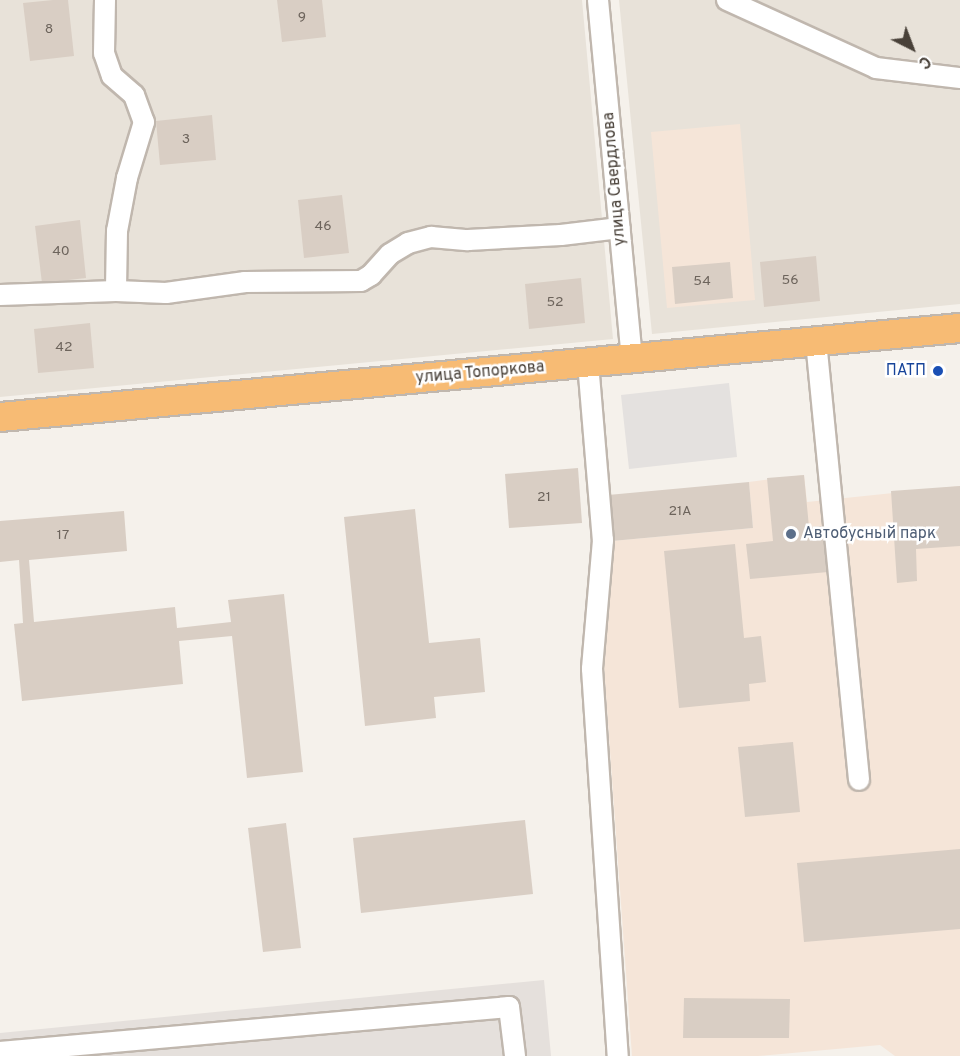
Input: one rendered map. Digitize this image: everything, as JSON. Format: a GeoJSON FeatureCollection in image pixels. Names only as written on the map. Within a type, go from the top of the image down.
{"type":"FeatureCollection","features":[{"type":"Feature","properties":{"kind":"highway","name":"улица Топоркова"},"geometry":{"type":"LineString","coordinates":[[0,417],[960,328]]}},
{"type":"Feature","properties":{"kind":"street"},"geometry":{"type":"LineString","coordinates":[[105,0],[104,53],[111,76],[134,95],[144,123],[127,178],[117,231],[116,291]]}},
{"type":"Feature","properties":{"kind":"street","name":"улица Свердлова"},"geometry":{"type":"LineString","coordinates":[[598,0],[632,359]]}},
{"type":"Feature","properties":{"kind":"street"},"geometry":{"type":"LineString","coordinates":[[727,0],[876,68],[960,78]]}},
{"type":"Feature","properties":{"kind":"street"},"geometry":{"type":"LineString","coordinates":[[0,295],[116,291],[166,293],[245,282],[361,280],[371,275],[390,254],[408,243],[431,237],[491,238],[561,235],[620,228]]}},
{"type":"Feature","properties":{"kind":"street"},"geometry":{"type":"LineString","coordinates":[[816,341],[859,780]]}},
{"type":"Feature","properties":{"kind":"street"},"geometry":{"type":"LineString","coordinates":[[588,363],[603,540],[592,669],[618,1056]]}},
{"type":"Feature","properties":{"kind":"street"},"geometry":{"type":"LineString","coordinates":[[0,1052],[509,1007],[515,1056]]}},
{"type":"Feature","properties":{"kind":"shaded area"},"geometry":{"type":"Polygon","coordinates":[[[0,0],[582,0],[613,339],[0,397],[0,0]]]}},
{"type":"Feature","properties":{"kind":"shaded area"},"geometry":{"type":"Polygon","coordinates":[[[619,0],[960,0],[960,304],[652,334],[619,0]]]}},
{"type":"Feature","properties":{"kind":"shaded area"},"geometry":{"type":"Polygon","coordinates":[[[740,124],[755,300],[667,308],[651,132],[740,124]]]}},
{"type":"Feature","properties":{"kind":"shaded area"},"geometry":{"type":"Polygon","coordinates":[[[729,383],[737,457],[629,469],[621,395],[729,383]]]}},
{"type":"Feature","properties":{"kind":"shaded area","name":"Автобусный парк"},"geometry":{"type":"Polygon","coordinates":[[[804,475],[807,502],[960,486],[960,1056],[895,1056],[880,1045],[758,1056],[632,1056],[604,667],[612,541],[753,528],[749,482],[804,475]]]}},
{"type":"Feature","properties":{"kind":"shaded area"},"geometry":{"type":"Polygon","coordinates":[[[544,980],[551,1056],[0,1056],[0,1033],[544,980]]]}},
{"type":"Feature","properties":{"kind":"building"},"geometry":{"type":"Polygon","coordinates":[[[68,0],[74,56],[30,61],[23,3],[68,0]]]}},
{"type":"Feature","properties":{"kind":"building"},"geometry":{"type":"Polygon","coordinates":[[[277,0],[322,0],[326,37],[282,42],[277,0]]]}},
{"type":"Feature","properties":{"kind":"building"},"geometry":{"type":"Polygon","coordinates":[[[212,115],[216,160],[160,165],[156,121],[212,115]]]}},
{"type":"Feature","properties":{"kind":"building"},"geometry":{"type":"Polygon","coordinates":[[[342,195],[349,253],[304,258],[298,200],[342,195]]]}},
{"type":"Feature","properties":{"kind":"building"},"geometry":{"type":"Polygon","coordinates":[[[80,220],[86,278],[42,283],[35,226],[80,220]]]}},
{"type":"Feature","properties":{"kind":"building"},"geometry":{"type":"Polygon","coordinates":[[[816,256],[820,301],[764,307],[760,262],[816,256]]]}},
{"type":"Feature","properties":{"kind":"building"},"geometry":{"type":"Polygon","coordinates":[[[730,262],[733,298],[675,304],[672,267],[730,262]]]}},
{"type":"Feature","properties":{"kind":"building"},"geometry":{"type":"Polygon","coordinates":[[[581,278],[585,323],[529,329],[525,284],[581,278]]]}},
{"type":"Feature","properties":{"kind":"building"},"geometry":{"type":"Polygon","coordinates":[[[90,323],[94,368],[38,373],[34,329],[90,323]]]}},
{"type":"Feature","properties":{"kind":"building"},"geometry":{"type":"Polygon","coordinates":[[[578,468],[582,523],[509,528],[505,474],[578,468]]]}},
{"type":"Feature","properties":{"kind":"building","name":"Автобусный парк"},"geometry":{"type":"Polygon","coordinates":[[[804,475],[809,527],[846,524],[850,570],[750,579],[746,544],[773,541],[767,478],[804,475]]]}},
{"type":"Feature","properties":{"kind":"building"},"geometry":{"type":"Polygon","coordinates":[[[749,482],[753,528],[612,541],[608,495],[749,482]]]}},
{"type":"Feature","properties":{"kind":"building"},"geometry":{"type":"Polygon","coordinates":[[[960,486],[960,546],[916,549],[917,581],[897,583],[891,491],[960,486]]]}},
{"type":"Feature","properties":{"kind":"building"},"geometry":{"type":"Polygon","coordinates":[[[415,509],[429,643],[480,638],[485,692],[434,697],[436,718],[365,726],[344,517],[415,509]]]}},
{"type":"Feature","properties":{"kind":"building"},"geometry":{"type":"Polygon","coordinates":[[[124,511],[127,551],[29,560],[34,622],[175,607],[177,628],[231,622],[228,600],[284,594],[303,772],[247,778],[232,636],[179,641],[183,684],[22,701],[14,624],[23,623],[19,560],[0,562],[0,521],[124,511]]]}},
{"type":"Feature","properties":{"kind":"building"},"geometry":{"type":"Polygon","coordinates":[[[735,544],[744,638],[761,636],[766,682],[749,684],[750,701],[679,708],[664,551],[735,544]]]}},
{"type":"Feature","properties":{"kind":"building"},"geometry":{"type":"Polygon","coordinates":[[[793,742],[800,812],[745,817],[738,747],[793,742]]]}},
{"type":"Feature","properties":{"kind":"building"},"geometry":{"type":"Polygon","coordinates":[[[525,820],[533,894],[361,913],[353,838],[525,820]]]}},
{"type":"Feature","properties":{"kind":"building"},"geometry":{"type":"Polygon","coordinates":[[[286,823],[301,948],[263,952],[248,828],[286,823]]]}},
{"type":"Feature","properties":{"kind":"building"},"geometry":{"type":"Polygon","coordinates":[[[960,849],[960,929],[804,942],[797,863],[960,849]]]}},
{"type":"Feature","properties":{"kind":"building"},"geometry":{"type":"Polygon","coordinates":[[[684,998],[790,999],[789,1038],[683,1038],[684,998]]]}},
{"type":"Feature","properties":{"kind":"place","name":"ПАТП"},"geometry":{"type":"Point","coordinates":[938,371]}},
{"type":"Feature","properties":{"kind":"place","name":"Автобусный парк"},"geometry":{"type":"Point","coordinates":[791,534]}}]}
